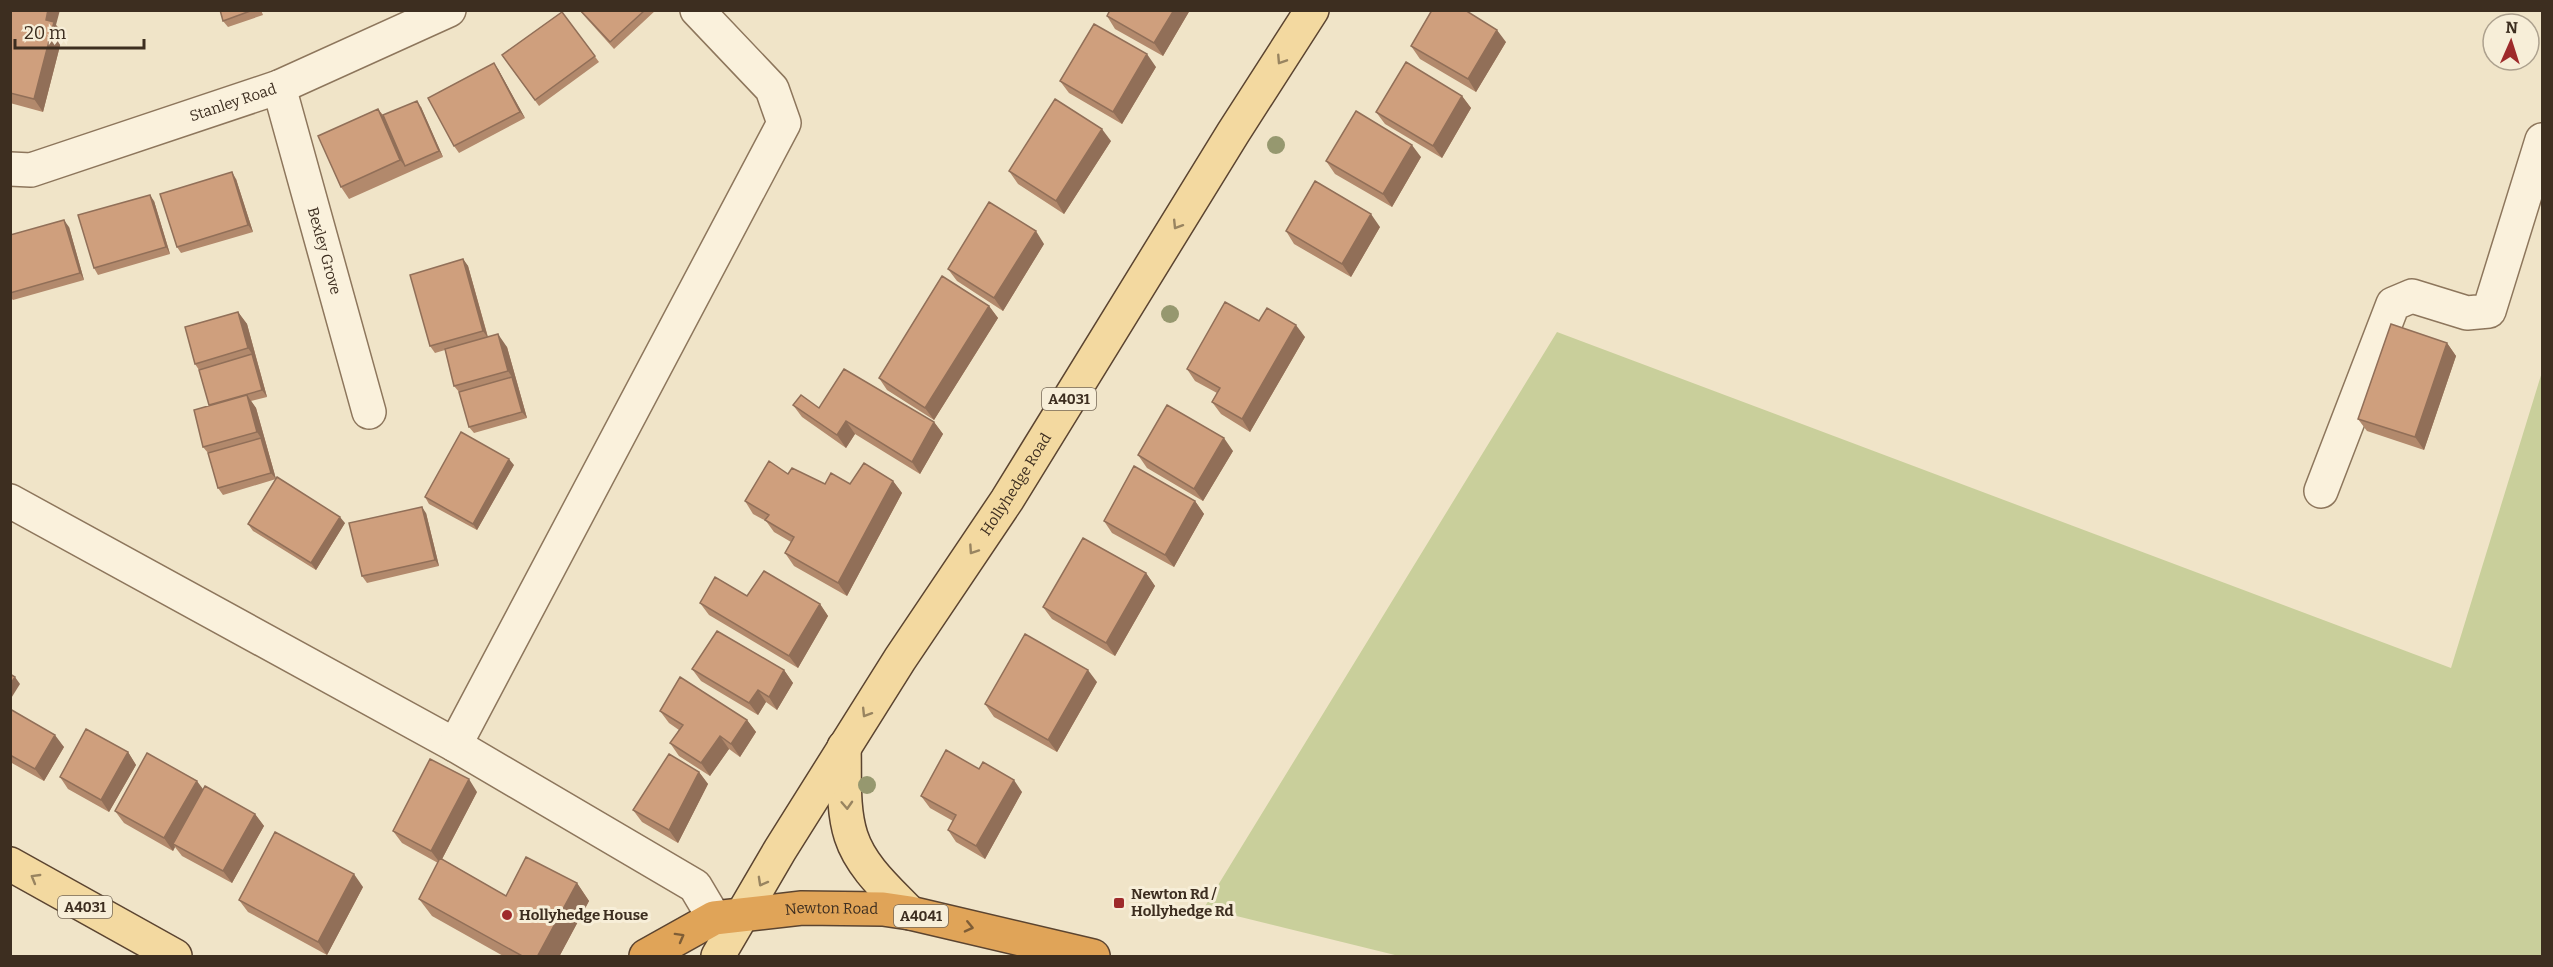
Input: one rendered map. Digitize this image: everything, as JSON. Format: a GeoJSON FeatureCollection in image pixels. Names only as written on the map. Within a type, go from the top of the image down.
{"type":"FeatureCollection","features":[{"type":"Feature","properties":{"kind":"highway","name":"Newton Road"},"geometry":{"type":"LineString","coordinates":[[729,916],[802,908],[883,909],[910,913],[1094,957]]}},
{"type":"Feature","properties":{"kind":"highway"},"geometry":{"type":"LineString","coordinates":[[646,957],[729,916]]}},
{"type":"Feature","properties":{"kind":"main road","name":"Hollyhedge Road"},"geometry":{"type":"LineString","coordinates":[[718,957],[729,916],[780,850],[900,659],[1007,500],[1233,133],[1312,10]]}},
{"type":"Feature","properties":{"kind":"main road"},"geometry":{"type":"LineString","coordinates":[[844,747],[847,813],[851,837],[869,870],[910,913]]}},
{"type":"Feature","properties":{"kind":"main road","name":"A4031"},"geometry":{"type":"LineString","coordinates":[[10,864],[167,954]]}},
{"type":"Feature","properties":{"kind":"street","name":"Stanley Road"},"geometry":{"type":"LineString","coordinates":[[10,169],[31,170],[279,87],[449,10]]}},
{"type":"Feature","properties":{"kind":"street"},"geometry":{"type":"LineString","coordinates":[[455,745],[784,123],[772,89],[697,10]]}},
{"type":"Feature","properties":{"kind":"street","name":"Bexley Grove"},"geometry":{"type":"LineString","coordinates":[[279,87],[369,412]]}},
{"type":"Feature","properties":{"kind":"street"},"geometry":{"type":"LineString","coordinates":[[2321,491],[2393,304],[2412,296],[2467,313],[2489,311],[2542,140]]}},
{"type":"Feature","properties":{"kind":"street"},"geometry":{"type":"LineString","coordinates":[[10,501],[455,745],[695,886],[729,916]]}},
{"type":"Feature","properties":{"kind":"green space"},"geometry":{"type":"Polygon","coordinates":[[[1557,332],[2451,668],[2542,372],[2542,956],[1399,956],[1204,908],[1557,332]]]}},
{"type":"Feature","properties":{"kind":"building"},"geometry":{"type":"Polygon","coordinates":[[[10,10],[48,10],[46,20],[54,22],[34,99],[10,93],[10,10]]]}},
{"type":"Feature","properties":{"kind":"building"},"geometry":{"type":"Polygon","coordinates":[[[220,10],[253,10],[223,21],[220,10]]]}},
{"type":"Feature","properties":{"kind":"building"},"geometry":{"type":"Polygon","coordinates":[[[580,10],[645,10],[610,42],[580,10]]]}},
{"type":"Feature","properties":{"kind":"building"},"geometry":{"type":"Polygon","coordinates":[[[1110,10],[1174,10],[1154,43],[1107,16],[1110,10]]]}},
{"type":"Feature","properties":{"kind":"building"},"geometry":{"type":"Polygon","coordinates":[[[1432,10],[1465,10],[1497,30],[1468,79],[1411,46],[1432,10]]]}},
{"type":"Feature","properties":{"kind":"building"},"geometry":{"type":"Polygon","coordinates":[[[562,12],[595,56],[535,100],[502,55],[562,12]]]}},
{"type":"Feature","properties":{"kind":"building"},"geometry":{"type":"Polygon","coordinates":[[[1094,24],[1147,54],[1113,112],[1060,81],[1094,24]]]}},
{"type":"Feature","properties":{"kind":"building"},"geometry":{"type":"Polygon","coordinates":[[[1406,62],[1462,96],[1433,146],[1376,112],[1406,62]]]}},
{"type":"Feature","properties":{"kind":"building"},"geometry":{"type":"Polygon","coordinates":[[[494,63],[520,112],[454,146],[428,98],[494,63]]]}},
{"type":"Feature","properties":{"kind":"building"},"geometry":{"type":"Polygon","coordinates":[[[1055,99],[1102,129],[1056,201],[1009,171],[1055,99]]]}},
{"type":"Feature","properties":{"kind":"building"},"geometry":{"type":"Polygon","coordinates":[[[417,101],[439,151],[405,166],[383,115],[417,101]]]}},
{"type":"Feature","properties":{"kind":"building"},"geometry":{"type":"Polygon","coordinates":[[[378,109],[400,160],[341,187],[318,136],[378,109]]]}},
{"type":"Feature","properties":{"kind":"building"},"geometry":{"type":"Polygon","coordinates":[[[1356,111],[1412,145],[1383,194],[1326,161],[1356,111]]]}},
{"type":"Feature","properties":{"kind":"building"},"geometry":{"type":"Polygon","coordinates":[[[232,172],[248,225],[177,247],[160,194],[232,172]]]}},
{"type":"Feature","properties":{"kind":"building"},"geometry":{"type":"Polygon","coordinates":[[[1315,181],[1371,214],[1342,264],[1286,231],[1315,181]]]}},
{"type":"Feature","properties":{"kind":"building"},"geometry":{"type":"Polygon","coordinates":[[[150,195],[166,247],[94,268],[78,215],[150,195]]]}},
{"type":"Feature","properties":{"kind":"building"},"geometry":{"type":"Polygon","coordinates":[[[989,202],[1036,231],[994,298],[948,269],[989,202]]]}},
{"type":"Feature","properties":{"kind":"building"},"geometry":{"type":"Polygon","coordinates":[[[64,220],[80,273],[10,293],[10,235],[64,220]]]}},
{"type":"Feature","properties":{"kind":"building"},"geometry":{"type":"Polygon","coordinates":[[[463,259],[483,331],[430,346],[410,275],[463,259]]]}},
{"type":"Feature","properties":{"kind":"building"},"geometry":{"type":"Polygon","coordinates":[[[942,276],[989,306],[925,408],[879,378],[942,276]]]}},
{"type":"Feature","properties":{"kind":"building"},"geometry":{"type":"Polygon","coordinates":[[[1225,302],[1259,321],[1267,308],[1296,325],[1242,419],[1212,402],[1220,388],[1187,369],[1225,302]]]}},
{"type":"Feature","properties":{"kind":"building"},"geometry":{"type":"Polygon","coordinates":[[[238,312],[248,348],[195,364],[185,327],[238,312]]]}},
{"type":"Feature","properties":{"kind":"building"},"geometry":{"type":"Polygon","coordinates":[[[2391,324],[2447,343],[2415,437],[2358,419],[2391,324]]]}},
{"type":"Feature","properties":{"kind":"building"},"geometry":{"type":"Polygon","coordinates":[[[498,334],[508,371],[454,386],[445,349],[498,334]]]}},
{"type":"Feature","properties":{"kind":"building"},"geometry":{"type":"Polygon","coordinates":[[[252,354],[262,390],[209,405],[199,370],[252,354]]]}},
{"type":"Feature","properties":{"kind":"building"},"geometry":{"type":"Polygon","coordinates":[[[844,369],[934,422],[912,462],[846,421],[837,435],[793,405],[801,395],[819,408],[844,369]]]}},
{"type":"Feature","properties":{"kind":"building"},"geometry":{"type":"Polygon","coordinates":[[[512,377],[522,412],[469,427],[459,392],[512,377]]]}},
{"type":"Feature","properties":{"kind":"building"},"geometry":{"type":"Polygon","coordinates":[[[247,395],[257,432],[203,447],[194,410],[247,395]]]}},
{"type":"Feature","properties":{"kind":"building"},"geometry":{"type":"Polygon","coordinates":[[[1167,405],[1224,438],[1194,489],[1138,455],[1167,405]]]}},
{"type":"Feature","properties":{"kind":"building"},"geometry":{"type":"Polygon","coordinates":[[[461,432],[509,459],[473,524],[425,497],[461,432]]]}},
{"type":"Feature","properties":{"kind":"building"},"geometry":{"type":"Polygon","coordinates":[[[261,438],[271,473],[218,488],[208,453],[261,438]]]}},
{"type":"Feature","properties":{"kind":"building"},"geometry":{"type":"Polygon","coordinates":[[[769,461],[788,474],[792,468],[825,484],[831,473],[850,484],[864,463],[893,481],[838,583],[785,553],[794,537],[765,520],[769,515],[745,501],[769,461]]]}},
{"type":"Feature","properties":{"kind":"building"},"geometry":{"type":"Polygon","coordinates":[[[1134,466],[1195,501],[1165,555],[1104,521],[1134,466]]]}},
{"type":"Feature","properties":{"kind":"building"},"geometry":{"type":"Polygon","coordinates":[[[277,477],[340,517],[311,563],[248,524],[277,477]]]}},
{"type":"Feature","properties":{"kind":"building"},"geometry":{"type":"Polygon","coordinates":[[[422,507],[435,560],[362,576],[349,523],[422,507]]]}},
{"type":"Feature","properties":{"kind":"building"},"geometry":{"type":"Polygon","coordinates":[[[1083,538],[1146,573],[1106,643],[1043,607],[1083,538]]]}},
{"type":"Feature","properties":{"kind":"building"},"geometry":{"type":"Polygon","coordinates":[[[764,571],[820,604],[789,656],[700,603],[715,577],[747,596],[764,571]]]}},
{"type":"Feature","properties":{"kind":"building"},"geometry":{"type":"Polygon","coordinates":[[[717,631],[784,670],[769,697],[758,690],[749,703],[692,669],[717,631]]]}},
{"type":"Feature","properties":{"kind":"building"},"geometry":{"type":"Polygon","coordinates":[[[1025,634],[1088,670],[1048,740],[985,704],[1025,634]]]}},
{"type":"Feature","properties":{"kind":"building"},"geometry":{"type":"Polygon","coordinates":[[[10,674],[15,677],[10,685],[10,674]]]}},
{"type":"Feature","properties":{"kind":"building"},"geometry":{"type":"Polygon","coordinates":[[[680,677],[747,720],[731,744],[720,736],[701,763],[670,743],[683,725],[660,711],[680,677]]]}},
{"type":"Feature","properties":{"kind":"building"},"geometry":{"type":"Polygon","coordinates":[[[10,709],[55,735],[35,769],[10,755],[10,709]]]}},
{"type":"Feature","properties":{"kind":"building"},"geometry":{"type":"Polygon","coordinates":[[[86,729],[128,752],[101,800],[60,777],[86,729]]]}},
{"type":"Feature","properties":{"kind":"building"},"geometry":{"type":"Polygon","coordinates":[[[946,750],[979,769],[983,762],[1014,780],[976,846],[948,830],[956,815],[921,796],[946,750]]]}},
{"type":"Feature","properties":{"kind":"building"},"geometry":{"type":"Polygon","coordinates":[[[147,753],[197,781],[164,838],[115,811],[147,753]]]}},
{"type":"Feature","properties":{"kind":"building"},"geometry":{"type":"Polygon","coordinates":[[[669,754],[699,772],[669,830],[633,810],[669,754]]]}},
{"type":"Feature","properties":{"kind":"building"},"geometry":{"type":"Polygon","coordinates":[[[430,759],[469,779],[431,851],[393,831],[430,759]]]}},
{"type":"Feature","properties":{"kind":"building"},"geometry":{"type":"Polygon","coordinates":[[[205,786],[255,814],[223,871],[173,844],[205,786]]]}},
{"type":"Feature","properties":{"kind":"building"},"geometry":{"type":"Polygon","coordinates":[[[275,832],[354,874],[318,942],[239,900],[275,832]]]}},
{"type":"Feature","properties":{"kind":"building","name":"Hollyhedge House"},"geometry":{"type":"Polygon","coordinates":[[[526,857],[577,883],[537,957],[524,957],[419,899],[440,858],[506,896],[526,857]]]}},
{"type":"Feature","properties":{"kind":"place","name":"Newton Rd / Hollyhedge Rd"},"geometry":{"type":"Point","coordinates":[1119,903]}},
{"type":"Feature","properties":{"kind":"place","name":"Hollyhedge House"},"geometry":{"type":"Point","coordinates":[507,915]}}]}
